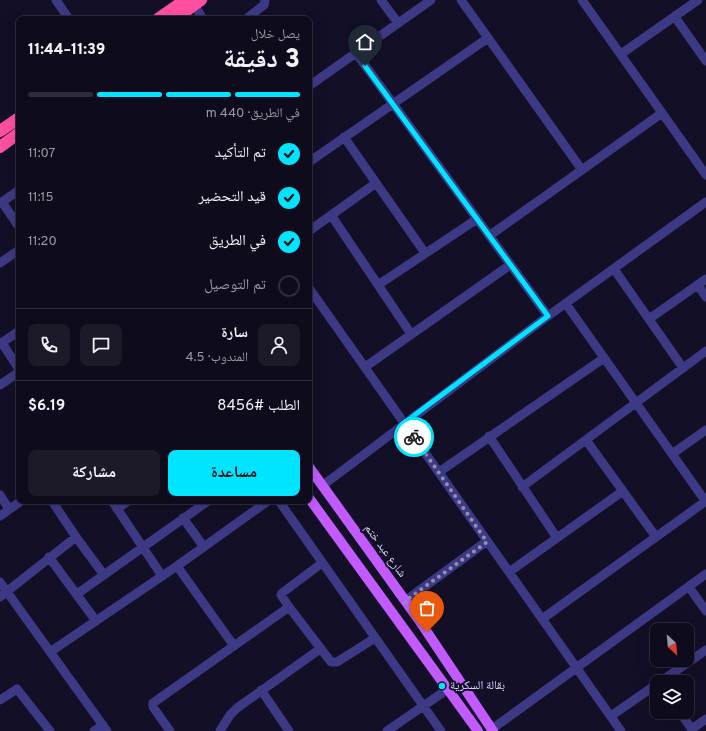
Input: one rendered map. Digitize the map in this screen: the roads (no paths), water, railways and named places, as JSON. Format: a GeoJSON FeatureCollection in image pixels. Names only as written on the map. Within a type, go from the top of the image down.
{"type":"FeatureCollection","features":[{"type":"Feature","properties":{"kind":"highway"},"geometry":{"type":"LineString","coordinates":[[164,16],[193,2]]}},
{"type":"Feature","properties":{"kind":"highway"},"geometry":{"type":"LineString","coordinates":[[178,16],[193,2]]}},
{"type":"Feature","properties":{"kind":"highway"},"geometry":{"type":"LineString","coordinates":[[2,128],[16,120]]}},
{"type":"Feature","properties":{"kind":"main road","name":"شارع عبد ختم"},"geometry":{"type":"LineString","coordinates":[[312,471],[419,620],[493,730]]}},
{"type":"Feature","properties":{"kind":"main road"},"geometry":{"type":"LineString","coordinates":[[312,502],[478,731]]}},
{"type":"Feature","properties":{"kind":"main road"},"geometry":{"type":"LineString","coordinates":[[405,630],[419,620]]}},
{"type":"Feature","properties":{"kind":"street"},"geometry":{"type":"LineString","coordinates":[[56,0],[67,16]]}},
{"type":"Feature","properties":{"kind":"street"},"geometry":{"type":"LineString","coordinates":[[250,16],[264,5],[265,0]]}},
{"type":"Feature","properties":{"kind":"street"},"geometry":{"type":"LineString","coordinates":[[381,0],[398,23]]}},
{"type":"Feature","properties":{"kind":"street"},"geometry":{"type":"LineString","coordinates":[[312,84],[430,0]]}},
{"type":"Feature","properties":{"kind":"street"},"geometry":{"type":"LineString","coordinates":[[462,0],[582,170]]}},
{"type":"Feature","properties":{"kind":"street"},"geometry":{"type":"LineString","coordinates":[[584,0],[662,114],[705,172]]}},
{"type":"Feature","properties":{"kind":"street"},"geometry":{"type":"LineString","coordinates":[[621,54],[698,0]]}},
{"type":"Feature","properties":{"kind":"street"},"geometry":{"type":"LineString","coordinates":[[193,2],[201,16]]}},
{"type":"Feature","properties":{"kind":"street"},"geometry":{"type":"LineString","coordinates":[[675,17],[706,61]]}},
{"type":"Feature","properties":{"kind":"street"},"geometry":{"type":"LineString","coordinates":[[312,160],[392,103],[488,38]]}},
{"type":"Feature","properties":{"kind":"street"},"geometry":{"type":"LineString","coordinates":[[356,53],[548,316]]}},
{"type":"Feature","properties":{"kind":"street"},"geometry":{"type":"LineString","coordinates":[[490,236],[662,114]]}},
{"type":"Feature","properties":{"kind":"street"},"geometry":{"type":"LineString","coordinates":[[344,137],[425,253]]}},
{"type":"Feature","properties":{"kind":"street"},"geometry":{"type":"LineString","coordinates":[[312,229],[376,183]]}},
{"type":"Feature","properties":{"kind":"street"},"geometry":{"type":"LineString","coordinates":[[16,192],[1,202],[16,223]]}},
{"type":"Feature","properties":{"kind":"street"},"geometry":{"type":"LineString","coordinates":[[322,486],[548,316],[614,270],[706,202]]}},
{"type":"Feature","properties":{"kind":"street"},"geometry":{"type":"LineString","coordinates":[[331,215],[410,334]]}},
{"type":"Feature","properties":{"kind":"street"},"geometry":{"type":"LineString","coordinates":[[378,285],[477,219]]}},
{"type":"Feature","properties":{"kind":"street"},"geometry":{"type":"LineString","coordinates":[[0,263],[16,252]]}},
{"type":"Feature","properties":{"kind":"street"},"geometry":{"type":"LineString","coordinates":[[365,367],[510,265]]}},
{"type":"Feature","properties":{"kind":"street"},"geometry":{"type":"LineString","coordinates":[[614,270],[683,368]]}},
{"type":"Feature","properties":{"kind":"street"},"geometry":{"type":"LineString","coordinates":[[649,319],[706,279]]}},
{"type":"Feature","properties":{"kind":"street"},"geometry":{"type":"LineString","coordinates":[[698,285],[706,297]]}},
{"type":"Feature","properties":{"kind":"street"},"geometry":{"type":"LineString","coordinates":[[312,292],[621,731]]}},
{"type":"Feature","properties":{"kind":"street"},"geometry":{"type":"LineString","coordinates":[[542,619],[706,502],[566,304]]}},
{"type":"Feature","properties":{"kind":"street"},"geometry":{"type":"LineString","coordinates":[[16,334],[1,344],[16,366]]}},
{"type":"Feature","properties":{"kind":"street"},"geometry":{"type":"LineString","coordinates":[[522,487],[706,351]]}},
{"type":"Feature","properties":{"kind":"street"},"geometry":{"type":"LineString","coordinates":[[439,472],[488,436],[604,358]]}},
{"type":"Feature","properties":{"kind":"street"},"geometry":{"type":"LineString","coordinates":[[0,385],[16,372]]}},
{"type":"Feature","properties":{"kind":"street"},"geometry":{"type":"LineString","coordinates":[[672,454],[706,430]]}},
{"type":"Feature","properties":{"kind":"street"},"geometry":{"type":"LineString","coordinates":[[488,436],[557,538]]}},
{"type":"Feature","properties":{"kind":"street"},"geometry":{"type":"LineString","coordinates":[[586,440],[656,537]]}},
{"type":"Feature","properties":{"kind":"street"},"geometry":{"type":"LineString","coordinates":[[509,572],[623,491]]}},
{"type":"Feature","properties":{"kind":"street"},"geometry":{"type":"LineString","coordinates":[[0,495],[9,509]]}},
{"type":"Feature","properties":{"kind":"street"},"geometry":{"type":"LineString","coordinates":[[0,516],[17,504]]}},
{"type":"Feature","properties":{"kind":"street"},"geometry":{"type":"LineString","coordinates":[[54,504],[104,575]]}},
{"type":"Feature","properties":{"kind":"street"},"geometry":{"type":"LineString","coordinates":[[77,594],[204,504]]}},
{"type":"Feature","properties":{"kind":"street"},"geometry":{"type":"LineString","coordinates":[[50,652],[177,566],[264,504]]}},
{"type":"Feature","properties":{"kind":"street"},"geometry":{"type":"LineString","coordinates":[[281,504],[441,731]]}},
{"type":"Feature","properties":{"kind":"street"},"geometry":{"type":"LineString","coordinates":[[115,505],[162,576]]}},
{"type":"Feature","properties":{"kind":"street"},"geometry":{"type":"LineString","coordinates":[[183,518],[204,547]]}},
{"type":"Feature","properties":{"kind":"street"},"geometry":{"type":"LineString","coordinates":[[3,594],[76,537]]}},
{"type":"Feature","properties":{"kind":"street"},"geometry":{"type":"LineString","coordinates":[[405,601],[487,542]]}},
{"type":"Feature","properties":{"kind":"street"},"geometry":{"type":"LineString","coordinates":[[49,558],[96,621]]}},
{"type":"Feature","properties":{"kind":"street"},"geometry":{"type":"LineString","coordinates":[[322,563],[282,592],[281,595],[289,607],[331,662],[334,663],[375,638]]}},
{"type":"Feature","properties":{"kind":"street"},"geometry":{"type":"LineString","coordinates":[[177,566],[234,646]]}},
{"type":"Feature","properties":{"kind":"street"},"geometry":{"type":"LineString","coordinates":[[493,730],[706,574]]}},
{"type":"Feature","properties":{"kind":"street"},"geometry":{"type":"LineString","coordinates":[[0,582],[3,594],[50,652],[105,728],[94,731]]}},
{"type":"Feature","properties":{"kind":"street"},"geometry":{"type":"LineString","coordinates":[[689,587],[706,611]]}},
{"type":"Feature","properties":{"kind":"street"},"geometry":{"type":"LineString","coordinates":[[170,731],[153,707],[153,703],[289,607]]}},
{"type":"Feature","properties":{"kind":"street"},"geometry":{"type":"LineString","coordinates":[[220,731],[232,712],[320,649]]}},
{"type":"Feature","properties":{"kind":"street"},"geometry":{"type":"LineString","coordinates":[[670,675],[706,650]]}},
{"type":"Feature","properties":{"kind":"street"},"geometry":{"type":"LineString","coordinates":[[0,700],[17,689],[50,731]]}},
{"type":"Feature","properties":{"kind":"street"},"geometry":{"type":"LineString","coordinates":[[387,731],[448,689]]}},
{"type":"Feature","properties":{"kind":"street"},"geometry":{"type":"LineString","coordinates":[[610,716],[650,689]]}},
{"type":"Feature","properties":{"kind":"street"},"geometry":{"type":"LineString","coordinates":[[261,690],[289,731]]}},
{"type":"Feature","properties":{"kind":"street"},"geometry":{"type":"LineString","coordinates":[[685,719],[692,730],[706,719]]}},
{"type":"Feature","properties":{"kind":"place","name":"بقالة السكرية"},"geometry":{"type":"Point","coordinates":[442,686]}}]}
